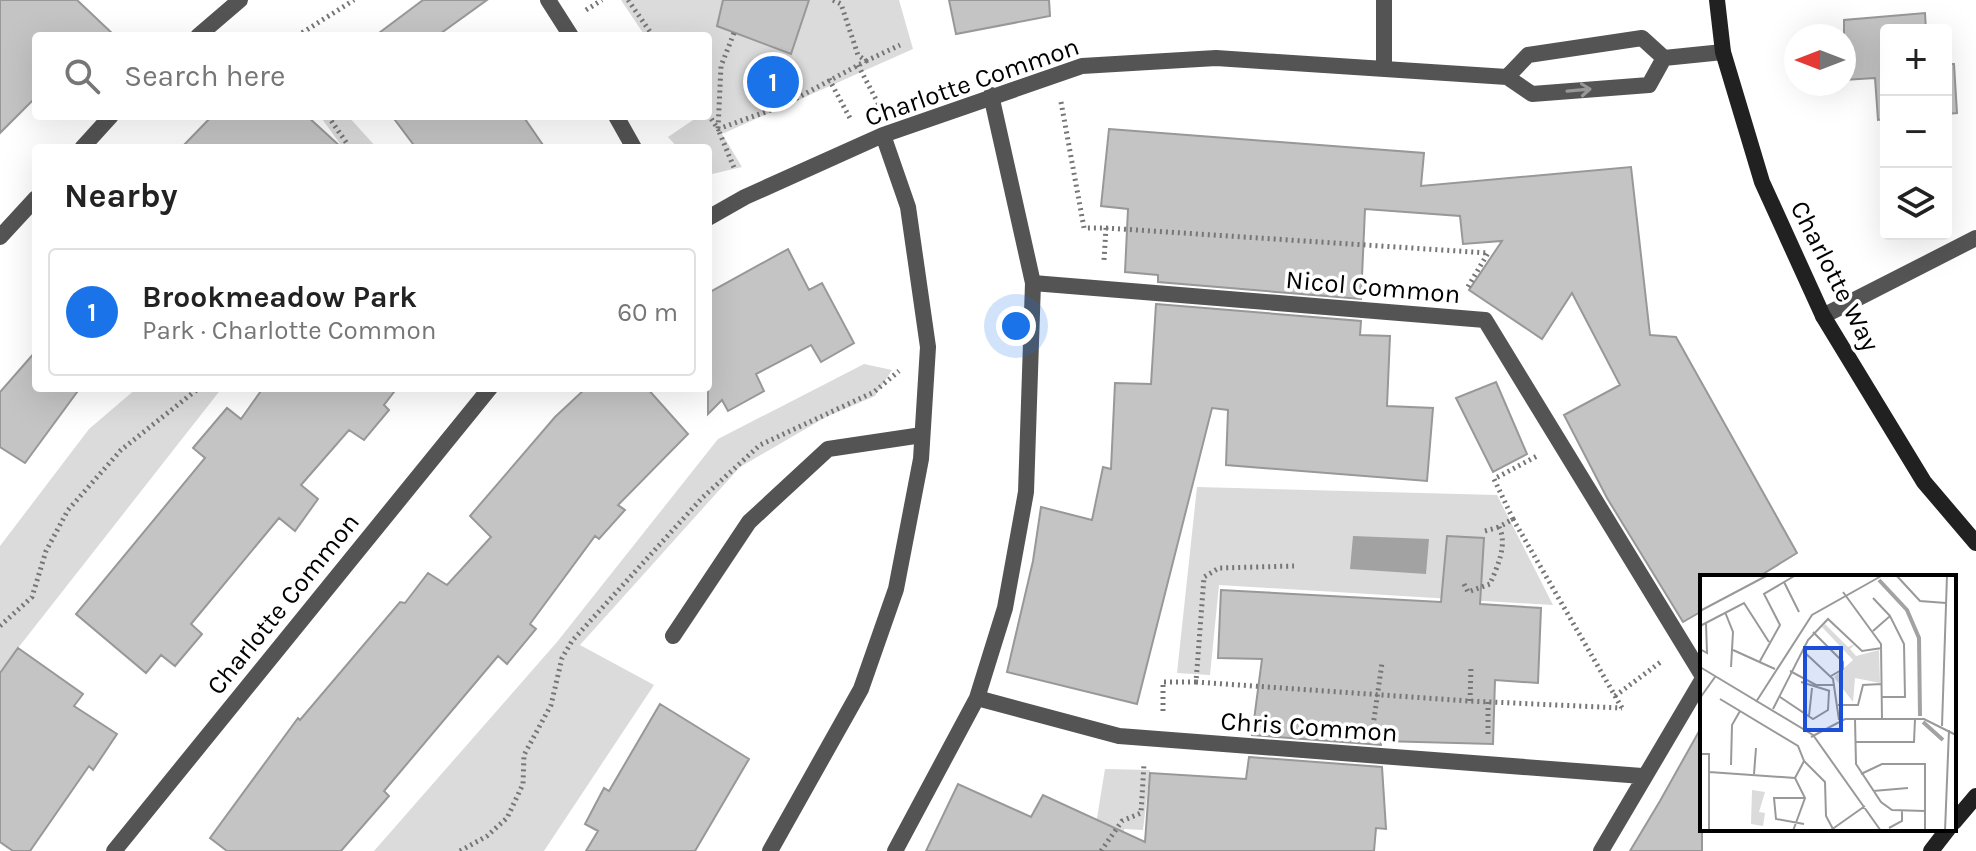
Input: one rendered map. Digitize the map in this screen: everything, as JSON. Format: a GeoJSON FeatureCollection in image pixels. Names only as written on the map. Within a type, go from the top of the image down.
{"type":"FeatureCollection","features":[{"type":"Feature","properties":{"kind":"street"},"geometry":{"type":"LineString","coordinates":[[203,32],[240,0]]}},
{"type":"Feature","properties":{"kind":"street"},"geometry":{"type":"LineString","coordinates":[[548,0],[568,32]]}},
{"type":"Feature","properties":{"kind":"street"},"geometry":{"type":"LineString","coordinates":[[1384,0],[1384,69]]}},
{"type":"Feature","properties":{"kind":"street","name":"Charlotte Way"},"geometry":{"type":"LineString","coordinates":[[1717,0],[1723,52],[1762,182],[1823,316],[1924,482],[1976,543]]}},
{"type":"Feature","properties":{"kind":"street"},"geometry":{"type":"LineString","coordinates":[[1507,77],[1528,55],[1642,38],[1664,58],[1723,52]]}},
{"type":"Feature","properties":{"kind":"street","name":"Charlotte Common"},"geometry":{"type":"LineString","coordinates":[[712,216],[745,197],[888,133],[1082,66],[1216,58],[1507,77],[1532,94],[1649,85],[1664,58]]}},
{"type":"Feature","properties":{"kind":"street"},"geometry":{"type":"LineString","coordinates":[[895,851],[977,698],[1005,608],[1026,492],[1033,283],[991,95]]}},
{"type":"Feature","properties":{"kind":"street"},"geometry":{"type":"LineString","coordinates":[[86,144],[107,120]]}},
{"type":"Feature","properties":{"kind":"street"},"geometry":{"type":"LineString","coordinates":[[618,120],[632,144]]}},
{"type":"Feature","properties":{"kind":"street"},"geometry":{"type":"LineString","coordinates":[[770,851],[861,689],[896,589],[921,459],[928,347],[908,207],[888,133]]}},
{"type":"Feature","properties":{"kind":"street"},"geometry":{"type":"LineString","coordinates":[[0,237],[32,202]]}},
{"type":"Feature","properties":{"kind":"street"},"geometry":{"type":"LineString","coordinates":[[1823,316],[1976,238]]}},
{"type":"Feature","properties":{"kind":"street","name":"Nicol Common"},"geometry":{"type":"LineString","coordinates":[[1033,283],[1485,320],[1700,673]]}},
{"type":"Feature","properties":{"kind":"street","name":"Charlotte Common"},"geometry":{"type":"LineString","coordinates":[[114,851],[487,392]]}},
{"type":"Feature","properties":{"kind":"street"},"geometry":{"type":"LineString","coordinates":[[673,636],[749,522],[828,449],[922,435]]}},
{"type":"Feature","properties":{"kind":"street","name":"Nicol Common"},"geometry":{"type":"LineString","coordinates":[[1601,851],[1700,680]]}},
{"type":"Feature","properties":{"kind":"street","name":"Chris Common"},"geometry":{"type":"LineString","coordinates":[[977,698],[1119,736],[1642,776]]}},
{"type":"Feature","properties":{"kind":"street"},"geometry":{"type":"LineString","coordinates":[[1956,820],[1976,796]]}},
{"type":"Feature","properties":{"kind":"street"},"geometry":{"type":"LineString","coordinates":[[1931,851],[1946,831]]}},
{"type":"Feature","properties":{"kind":"path"},"geometry":{"type":"LineString","coordinates":[[303,32],[354,0]]}},
{"type":"Feature","properties":{"kind":"path"},"geometry":{"type":"LineString","coordinates":[[628,0],[650,32]]}},
{"type":"Feature","properties":{"kind":"path"},"geometry":{"type":"LineString","coordinates":[[833,0],[841,4],[858,55],[866,61]]}},
{"type":"Feature","properties":{"kind":"path"},"geometry":{"type":"LineString","coordinates":[[718,129],[721,66],[734,33]]}},
{"type":"Feature","properties":{"kind":"path"},"geometry":{"type":"LineString","coordinates":[[718,129],[782,106],[829,79],[900,45]]}},
{"type":"Feature","properties":{"kind":"path"},"geometry":{"type":"LineString","coordinates":[[858,65],[888,133]]}},
{"type":"Feature","properties":{"kind":"path"},"geometry":{"type":"LineString","coordinates":[[829,79],[843,101],[861,144]]}},
{"type":"Feature","properties":{"kind":"path"},"geometry":{"type":"LineString","coordinates":[[1059,94],[1084,228],[1488,253],[1450,317]]}},
{"type":"Feature","properties":{"kind":"path"},"geometry":{"type":"LineString","coordinates":[[331,120],[347,144]]}},
{"type":"Feature","properties":{"kind":"path"},"geometry":{"type":"LineString","coordinates":[[712,120],[745,197]]}},
{"type":"Feature","properties":{"kind":"path"},"geometry":{"type":"LineString","coordinates":[[1102,288],[1106,228]]}},
{"type":"Feature","properties":{"kind":"path"},"geometry":{"type":"LineString","coordinates":[[0,626],[32,597],[46,551],[68,510],[121,450],[194,392]]}},
{"type":"Feature","properties":{"kind":"path"},"geometry":{"type":"LineString","coordinates":[[460,851],[487,836],[507,818],[523,784],[524,755],[551,705],[562,658],[572,641],[702,498],[760,445],[874,392]]}},
{"type":"Feature","properties":{"kind":"path"},"geometry":{"type":"LineString","coordinates":[[1162,718],[1163,682],[1622,708],[1513,519],[1494,479],[1561,443]]}},
{"type":"Feature","properties":{"kind":"path"},"geometry":{"type":"LineString","coordinates":[[1485,531],[1513,519]]}},
{"type":"Feature","properties":{"kind":"path"},"geometry":{"type":"LineString","coordinates":[[1464,584],[1468,592],[1490,584],[1501,558],[1503,534],[1499,527]]}},
{"type":"Feature","properties":{"kind":"path"},"geometry":{"type":"LineString","coordinates":[[1196,682],[1204,577],[1219,568],[1294,566]]}},
{"type":"Feature","properties":{"kind":"path"},"geometry":{"type":"LineString","coordinates":[[1615,696],[1684,644]]}},
{"type":"Feature","properties":{"kind":"path"},"geometry":{"type":"LineString","coordinates":[[1369,755],[1382,663]]}},
{"type":"Feature","properties":{"kind":"path"},"geometry":{"type":"LineString","coordinates":[[1469,701],[1471,666]]}},
{"type":"Feature","properties":{"kind":"path"},"geometry":{"type":"LineString","coordinates":[[1487,764],[1488,702]]}},
{"type":"Feature","properties":{"kind":"path"},"geometry":{"type":"LineString","coordinates":[[1101,851],[1122,821],[1141,813],[1143,792]]}},
{"type":"Feature","properties":{"kind":"shaded area"},"geometry":{"type":"Polygon","coordinates":[[[621,0],[899,0],[913,49],[722,134],[742,167],[712,174],[712,144],[674,144],[668,137],[693,120],[712,120],[712,32],[642,32],[621,0]]]}},
{"type":"Feature","properties":{"kind":"shaded area"},"geometry":{"type":"Polygon","coordinates":[[[323,120],[352,120],[373,144],[340,144],[323,120]]]}},
{"type":"Feature","properties":{"kind":"shaded area"},"geometry":{"type":"Polygon","coordinates":[[[864,364],[892,370],[875,396],[826,417],[740,467],[580,645],[654,685],[544,851],[374,851],[557,642],[718,439],[864,364]]]}},
{"type":"Feature","properties":{"kind":"shaded area"},"geometry":{"type":"Polygon","coordinates":[[[132,392],[219,392],[0,671],[0,546],[89,429],[132,392]]]}},
{"type":"Feature","properties":{"kind":"shaded area"},"geometry":{"type":"Polygon","coordinates":[[[1197,487],[1497,495],[1553,605],[1219,585],[1210,675],[1177,673],[1197,487]]]}},
{"type":"Feature","properties":{"kind":"shaded area"},"geometry":{"type":"Polygon","coordinates":[[[1353,536],[1429,539],[1426,574],[1350,569],[1353,536]]]}},
{"type":"Feature","properties":{"kind":"shaded area"},"geometry":{"type":"Polygon","coordinates":[[[1105,769],[1150,770],[1143,830],[1124,829],[1122,851],[1084,851],[1096,824],[1105,769]]]}},
{"type":"Feature","properties":{"kind":"building"},"geometry":{"type":"Polygon","coordinates":[[[0,0],[77,0],[111,32],[32,32],[32,101],[0,133],[0,0]]]}},
{"type":"Feature","properties":{"kind":"building"},"geometry":{"type":"Polygon","coordinates":[[[423,0],[487,0],[443,32],[380,32],[423,0]]]}},
{"type":"Feature","properties":{"kind":"building"},"geometry":{"type":"Polygon","coordinates":[[[723,0],[809,0],[791,54],[717,26],[723,0]]]}},
{"type":"Feature","properties":{"kind":"building"},"geometry":{"type":"Polygon","coordinates":[[[949,0],[1049,0],[1050,16],[956,34],[949,0]]]}},
{"type":"Feature","properties":{"kind":"building"},"geometry":{"type":"Polygon","coordinates":[[[1925,13],[1926,24],[1880,24],[1880,120],[1875,78],[1856,79],[1856,24],[1844,24],[1844,20],[1925,13]]]}},
{"type":"Feature","properties":{"kind":"building"},"geometry":{"type":"Polygon","coordinates":[[[1952,64],[1954,64],[1957,113],[1952,113],[1952,64]]]}},
{"type":"Feature","properties":{"kind":"building"},"geometry":{"type":"Polygon","coordinates":[[[208,120],[311,120],[338,144],[185,144],[208,120]]]}},
{"type":"Feature","properties":{"kind":"building"},"geometry":{"type":"Polygon","coordinates":[[[395,120],[526,120],[542,144],[413,144],[395,120]]]}},
{"type":"Feature","properties":{"kind":"building"},"geometry":{"type":"Polygon","coordinates":[[[1109,129],[1424,153],[1421,186],[1631,167],[1650,335],[1676,337],[1797,553],[1761,575],[1700,575],[1700,612],[1683,622],[1607,498],[1564,415],[1620,385],[1572,293],[1542,339],[1469,290],[1502,241],[1463,244],[1460,216],[1365,209],[1361,299],[1158,282],[1158,275],[1125,272],[1128,209],[1101,206],[1109,129]]]}},
{"type":"Feature","properties":{"kind":"building"},"geometry":{"type":"Polygon","coordinates":[[[788,249],[809,290],[822,283],[854,343],[821,362],[811,345],[756,374],[764,391],[728,411],[722,400],[708,414],[708,392],[712,392],[712,291],[788,249]]]}},
{"type":"Feature","properties":{"kind":"building"},"geometry":{"type":"Polygon","coordinates":[[[1156,304],[1361,321],[1360,335],[1390,336],[1387,406],[1433,408],[1427,481],[1226,465],[1228,410],[1212,408],[1137,704],[1007,672],[1033,561],[1041,507],[1092,520],[1103,467],[1111,469],[1115,383],[1151,384],[1156,304]]]}},
{"type":"Feature","properties":{"kind":"building"},"geometry":{"type":"Polygon","coordinates":[[[32,356],[32,392],[77,392],[25,463],[0,447],[0,392],[32,356]]]}},
{"type":"Feature","properties":{"kind":"building"},"geometry":{"type":"Polygon","coordinates":[[[1496,382],[1527,454],[1493,472],[1456,398],[1496,382]]]}},
{"type":"Feature","properties":{"kind":"building"},"geometry":{"type":"Polygon","coordinates":[[[260,392],[394,392],[384,405],[389,410],[364,440],[349,430],[301,485],[318,499],[295,531],[279,518],[191,624],[202,634],[175,666],[161,655],[146,673],[76,614],[205,458],[193,448],[227,408],[241,419],[260,392]]]}},
{"type":"Feature","properties":{"kind":"building"},"geometry":{"type":"Polygon","coordinates":[[[582,392],[651,392],[688,434],[618,505],[625,510],[599,539],[595,536],[530,624],[536,629],[507,664],[498,656],[384,791],[389,796],[341,851],[227,851],[210,838],[298,718],[300,720],[400,602],[405,603],[428,573],[447,585],[491,537],[470,516],[555,417],[582,392]]]}},
{"type":"Feature","properties":{"kind":"building"},"geometry":{"type":"Polygon","coordinates":[[[1447,536],[1484,538],[1480,604],[1541,608],[1538,683],[1495,680],[1493,744],[1381,741],[1381,745],[1252,735],[1262,659],[1218,658],[1221,590],[1441,602],[1447,536]]]}},
{"type":"Feature","properties":{"kind":"building"},"geometry":{"type":"Polygon","coordinates":[[[18,648],[83,694],[74,706],[117,734],[93,770],[89,766],[30,851],[13,851],[0,842],[0,673],[18,648]]]}},
{"type":"Feature","properties":{"kind":"building"},"geometry":{"type":"Polygon","coordinates":[[[660,704],[749,759],[695,851],[586,851],[598,831],[585,824],[604,788],[609,791],[660,704]]]}},
{"type":"Feature","properties":{"kind":"building"},"geometry":{"type":"Polygon","coordinates":[[[1700,730],[1702,851],[1630,851],[1700,730]]]}},
{"type":"Feature","properties":{"kind":"building"},"geometry":{"type":"Polygon","coordinates":[[[1249,757],[1382,767],[1386,829],[1376,828],[1374,851],[926,851],[958,784],[1031,817],[1043,795],[1145,842],[1150,773],[1246,779],[1249,757]]]}},
{"type":"Feature","properties":{"kind":"place","name":"Brookmeadow Park"},"geometry":{"type":"Point","coordinates":[773,82]}}]}
